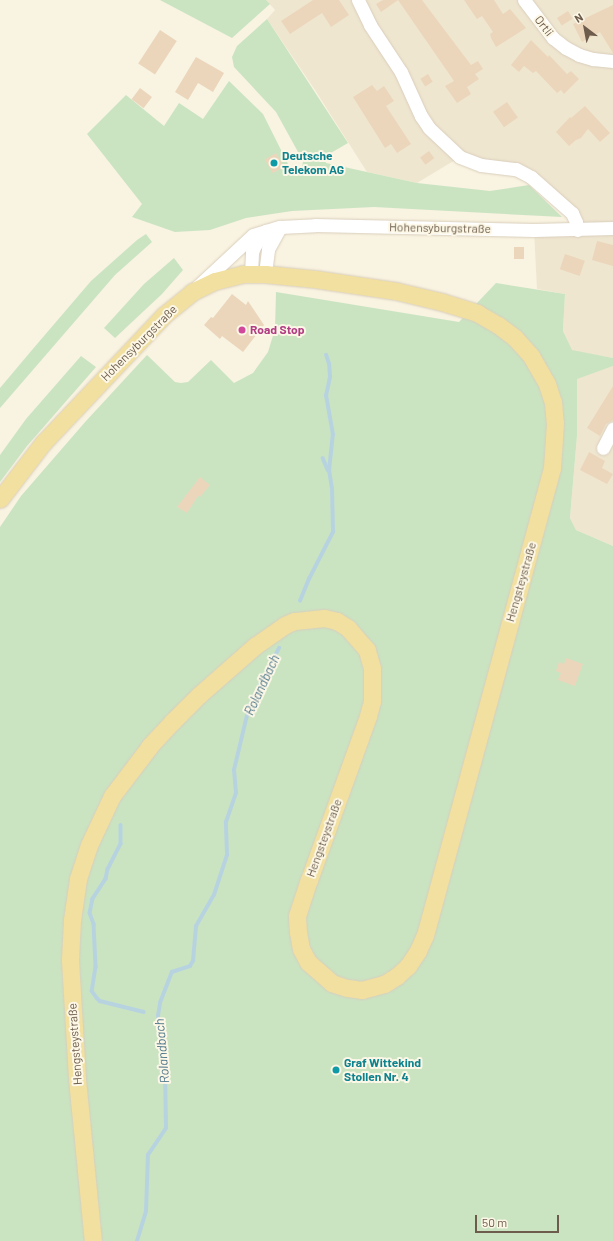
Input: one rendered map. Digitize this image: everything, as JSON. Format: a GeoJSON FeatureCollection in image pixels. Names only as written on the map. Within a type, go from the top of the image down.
{"type":"FeatureCollection","features":[{"type":"Feature","properties":{"kind":"main road","name":"Hohensyburgstraße"},"geometry":{"type":"LineString","coordinates":[[0,499],[43,443],[77,405],[164,315],[192,292],[215,281],[258,273],[389,290],[442,302]]}},
{"type":"Feature","properties":{"kind":"main road","name":"Hengsteystraße"},"geometry":{"type":"LineString","coordinates":[[93,1241],[77,1079],[70,960],[72,920],[78,879],[87,852],[112,796],[150,746],[199,695],[256,645],[285,625],[304,619],[324,618],[338,621],[348,628],[367,650],[372,668],[373,686],[368,716],[308,880],[297,916],[301,948],[308,962],[332,983],[347,988],[362,990],[384,984],[397,976],[411,961],[425,935],[552,468],[555,423],[553,402],[547,384],[531,356],[515,338],[498,324],[477,313],[442,302]]}},
{"type":"Feature","properties":{"kind":"street"},"geometry":{"type":"LineString","coordinates":[[358,0],[370,24],[401,72],[421,116],[429,128],[460,157],[481,165],[516,169],[531,177],[572,213],[576,222],[577,230]]}},
{"type":"Feature","properties":{"kind":"street","name":"Ortli"},"geometry":{"type":"LineString","coordinates":[[524,0],[553,38],[566,48],[578,55],[593,60],[613,61]]}},
{"type":"Feature","properties":{"kind":"street","name":"Hohensyburgstraße"},"geometry":{"type":"LineString","coordinates":[[192,292],[246,240],[253,235],[280,227],[315,225],[577,230],[613,228]]}},
{"type":"Feature","properties":{"kind":"street"},"geometry":{"type":"LineString","coordinates":[[258,273],[268,249],[280,227]]}},
{"type":"Feature","properties":{"kind":"street"},"geometry":{"type":"LineString","coordinates":[[258,273],[252,252],[255,245],[268,230]]}},
{"type":"Feature","properties":{"kind":"street"},"geometry":{"type":"LineString","coordinates":[[603,448],[613,428]]}},
{"type":"Feature","properties":{"kind":"shaded area"},"geometry":{"type":"Polygon","coordinates":[[[266,0],[613,0],[613,358],[572,351],[563,331],[565,294],[537,289],[534,230],[576,222],[531,177],[460,157],[417,183],[367,172],[315,90],[267,19],[275,10],[266,0]]]}},
{"type":"Feature","properties":{"kind":"shaded area"},"geometry":{"type":"Polygon","coordinates":[[[613,366],[613,546],[576,530],[570,518],[577,436],[577,378],[613,366]]]}},
{"type":"Feature","properties":{"kind":"green space"},"geometry":{"type":"Polygon","coordinates":[[[160,0],[266,0],[270,4],[232,38],[160,0]]]}},
{"type":"Feature","properties":{"kind":"green space"},"geometry":{"type":"Polygon","coordinates":[[[267,19],[348,143],[324,157],[326,163],[417,183],[490,191],[529,185],[562,217],[374,207],[292,211],[246,218],[210,230],[175,232],[132,217],[142,204],[87,134],[126,95],[164,126],[179,103],[203,119],[229,81],[263,114],[294,176],[302,168],[303,161],[276,112],[234,67],[232,57],[237,46],[267,19]]]}},
{"type":"Feature","properties":{"kind":"green space"},"geometry":{"type":"Polygon","coordinates":[[[146,234],[152,242],[115,275],[0,408],[0,388],[91,281],[137,240],[146,234]]]}},
{"type":"Feature","properties":{"kind":"green space"},"geometry":{"type":"Polygon","coordinates":[[[174,258],[183,270],[162,294],[115,338],[104,328],[144,284],[174,258]]]}},
{"type":"Feature","properties":{"kind":"green space"},"geometry":{"type":"Polygon","coordinates":[[[496,283],[565,294],[563,331],[572,350],[613,358],[613,366],[577,379],[577,436],[570,518],[576,530],[613,546],[613,1241],[0,1241],[0,527],[21,496],[86,421],[147,355],[175,382],[188,382],[211,360],[234,383],[253,373],[268,352],[275,329],[276,292],[459,322],[496,283]]]}},
{"type":"Feature","properties":{"kind":"green space"},"geometry":{"type":"Polygon","coordinates":[[[81,356],[96,367],[27,446],[0,482],[0,455],[26,419],[81,356]]]}},
{"type":"Feature","properties":{"kind":"building"},"geometry":{"type":"Polygon","coordinates":[[[313,0],[339,0],[349,15],[331,27],[322,13],[290,34],[281,21],[313,0]]]}},
{"type":"Feature","properties":{"kind":"building"},"geometry":{"type":"Polygon","coordinates":[[[383,0],[398,0],[381,12],[376,4],[383,0]]]}},
{"type":"Feature","properties":{"kind":"building"},"geometry":{"type":"Polygon","coordinates":[[[398,0],[422,0],[471,65],[478,61],[483,69],[475,74],[479,79],[467,87],[471,94],[457,103],[445,86],[454,81],[398,0]]]}},
{"type":"Feature","properties":{"kind":"building"},"geometry":{"type":"Polygon","coordinates":[[[464,0],[494,0],[503,14],[510,9],[526,28],[496,47],[490,34],[493,32],[482,16],[477,19],[464,0]]]}},
{"type":"Feature","properties":{"kind":"building"},"geometry":{"type":"Polygon","coordinates":[[[613,5],[613,53],[600,32],[582,42],[573,24],[613,5]]]}},
{"type":"Feature","properties":{"kind":"building"},"geometry":{"type":"Polygon","coordinates":[[[568,11],[573,19],[562,26],[557,18],[568,11]]]}},
{"type":"Feature","properties":{"kind":"building"},"geometry":{"type":"Polygon","coordinates":[[[160,30],[177,41],[155,74],[138,64],[160,30]]]}},
{"type":"Feature","properties":{"kind":"building"},"geometry":{"type":"Polygon","coordinates":[[[531,40],[548,57],[549,55],[567,74],[571,71],[579,79],[564,94],[561,90],[557,93],[536,71],[533,73],[524,66],[519,72],[511,65],[531,40]]]}},
{"type":"Feature","properties":{"kind":"building"},"geometry":{"type":"Polygon","coordinates":[[[196,57],[224,73],[213,92],[198,83],[188,100],[175,92],[196,57]]]}},
{"type":"Feature","properties":{"kind":"building"},"geometry":{"type":"Polygon","coordinates":[[[428,74],[433,82],[425,86],[420,79],[428,74]]]}},
{"type":"Feature","properties":{"kind":"building"},"geometry":{"type":"Polygon","coordinates":[[[372,85],[377,91],[384,86],[394,101],[386,106],[411,144],[397,153],[391,144],[385,148],[353,97],[372,85]]]}},
{"type":"Feature","properties":{"kind":"building"},"geometry":{"type":"Polygon","coordinates":[[[140,88],[152,97],[144,108],[132,99],[140,88]]]}},
{"type":"Feature","properties":{"kind":"building"},"geometry":{"type":"Polygon","coordinates":[[[507,102],[518,118],[504,127],[493,112],[507,102]]]}},
{"type":"Feature","properties":{"kind":"building"},"geometry":{"type":"Polygon","coordinates":[[[585,106],[610,133],[600,142],[588,129],[581,138],[569,146],[556,132],[570,117],[571,118],[585,106]]]}},
{"type":"Feature","properties":{"kind":"building"},"geometry":{"type":"Polygon","coordinates":[[[429,151],[434,158],[425,165],[420,157],[429,151]]]}},
{"type":"Feature","properties":{"kind":"building","name":"Deutsche Telekom AG"},"geometry":{"type":"Polygon","coordinates":[[[276,153],[284,167],[273,173],[265,160],[276,153]]]}},
{"type":"Feature","properties":{"kind":"building"},"geometry":{"type":"Polygon","coordinates":[[[597,241],[613,245],[613,266],[592,260],[597,241]]]}},
{"type":"Feature","properties":{"kind":"building"},"geometry":{"type":"Polygon","coordinates":[[[514,247],[524,247],[524,259],[514,259],[514,247]]]}},
{"type":"Feature","properties":{"kind":"building"},"geometry":{"type":"Polygon","coordinates":[[[565,254],[585,261],[580,276],[560,269],[565,254]]]}},
{"type":"Feature","properties":{"kind":"building"},"geometry":{"type":"Polygon","coordinates":[[[232,294],[246,305],[248,301],[264,325],[243,352],[222,336],[220,339],[204,325],[211,317],[213,318],[232,294]]]}},
{"type":"Feature","properties":{"kind":"building"},"geometry":{"type":"Polygon","coordinates":[[[613,386],[613,420],[606,424],[600,436],[587,428],[613,386]]]}},
{"type":"Feature","properties":{"kind":"building"},"geometry":{"type":"Polygon","coordinates":[[[589,452],[605,461],[602,468],[613,474],[607,484],[580,470],[589,452]]]}},
{"type":"Feature","properties":{"kind":"building"},"geometry":{"type":"Polygon","coordinates":[[[200,477],[210,485],[200,497],[198,496],[187,513],[177,507],[200,477]]]}},
{"type":"Feature","properties":{"kind":"building"},"geometry":{"type":"Polygon","coordinates":[[[566,658],[583,664],[575,686],[558,680],[561,673],[556,671],[559,662],[564,664],[566,658]]]}},
{"type":"Feature","properties":{"kind":"waterway","name":"Rolandbach"},"geometry":{"type":"LineString","coordinates":[[300,601],[309,579],[333,532],[332,489],[329,471],[333,435],[326,396],[330,377],[329,364],[326,355]]}},
{"type":"Feature","properties":{"kind":"waterway"},"geometry":{"type":"LineString","coordinates":[[323,458],[328,470]]}},
{"type":"Feature","properties":{"kind":"waterway","name":"Rolandbach"},"geometry":{"type":"LineString","coordinates":[[137,1241],[146,1211],[148,1155],[166,1128],[165,1069],[158,1016],[160,1003],[172,972],[190,966],[193,961],[196,926],[214,895],[227,855],[226,822],[236,793],[234,770],[249,707],[279,648]]}},
{"type":"Feature","properties":{"kind":"waterway"},"geometry":{"type":"LineString","coordinates":[[121,825],[121,844],[108,869],[106,879],[93,899],[90,913],[94,924],[96,967],[92,991],[100,1001],[144,1012]]}},
{"type":"Feature","properties":{"kind":"place","name":"Deutsche Telekom AG"},"geometry":{"type":"Point","coordinates":[274,163]}},
{"type":"Feature","properties":{"kind":"place","name":"Road Stop"},"geometry":{"type":"Point","coordinates":[242,330]}},
{"type":"Feature","properties":{"kind":"place","name":"Graf Wittekind Stollen Nr. 4"},"geometry":{"type":"Point","coordinates":[336,1070]}}]}
